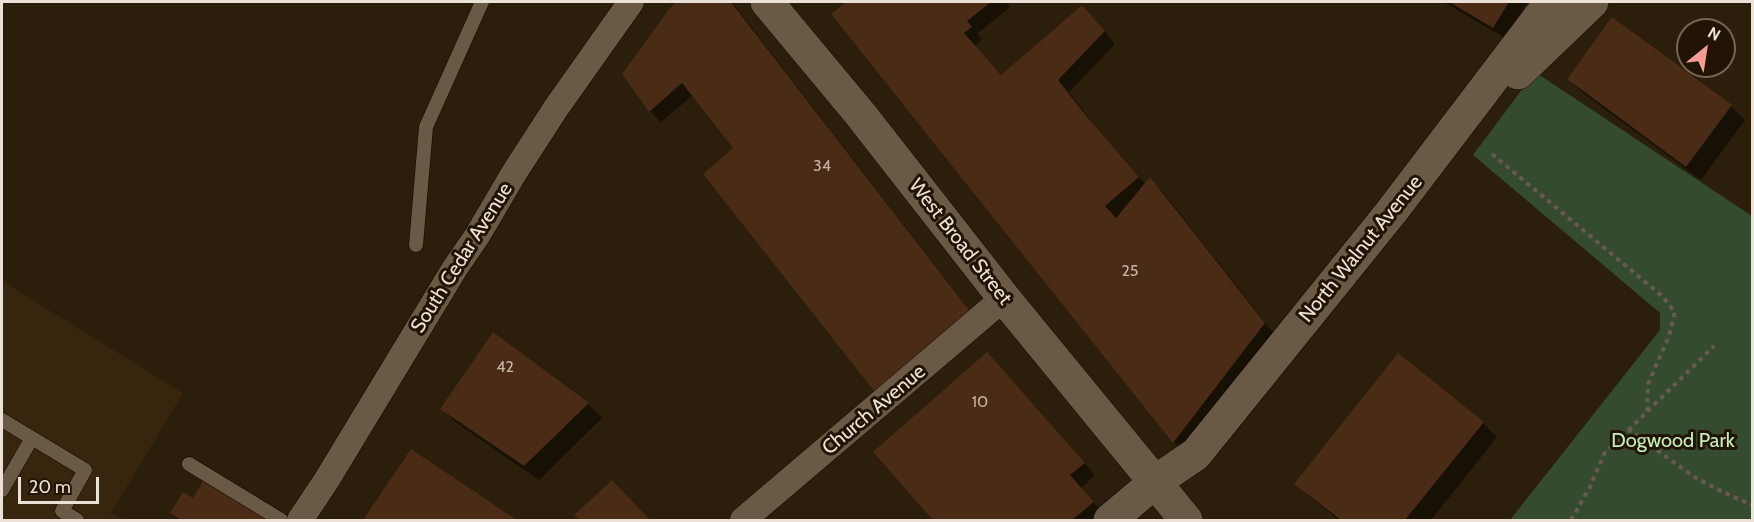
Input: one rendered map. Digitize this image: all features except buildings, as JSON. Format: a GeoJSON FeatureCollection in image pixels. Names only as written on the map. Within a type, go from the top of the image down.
{"type":"FeatureCollection","features":[{"type":"Feature","properties":{"kind":"street","name":"South Cedar Avenue"},"geometry":{"type":"LineString","coordinates":[[300,520],[514,173],[556,108],[631,2]]}},
{"type":"Feature","properties":{"kind":"street","name":"West Broad Street"},"geometry":{"type":"LineString","coordinates":[[767,2],[861,115],[1004,298],[1186,520]]}},
{"type":"Feature","properties":{"kind":"street","name":"North Walnut Avenue"},"geometry":{"type":"LineString","coordinates":[[1110,520],[1155,482],[1196,454],[1443,145],[1551,2]]}},
{"type":"Feature","properties":{"kind":"street"},"geometry":{"type":"LineString","coordinates":[[1443,145],[1592,2]]}},
{"type":"Feature","properties":{"kind":"street","name":"Church Avenue"},"geometry":{"type":"LineString","coordinates":[[743,520],[1004,298]]}},
{"type":"Feature","properties":{"kind":"lane"},"geometry":{"type":"LineString","coordinates":[[416,245],[426,127],[482,2]]}},
{"type":"Feature","properties":{"kind":"lane"},"geometry":{"type":"LineString","coordinates":[[2,420],[86,470],[62,512],[77,520]]}},
{"type":"Feature","properties":{"kind":"lane"},"geometry":{"type":"LineString","coordinates":[[2,490],[32,438]]}},
{"type":"Feature","properties":{"kind":"lane"},"geometry":{"type":"LineString","coordinates":[[189,464],[281,520]]}},
{"type":"Feature","properties":{"kind":"path"},"geometry":{"type":"LineString","coordinates":[[1492,154],[1662,296],[1675,312],[1669,336],[1648,384],[1647,413]]}},
{"type":"Feature","properties":{"kind":"path"},"geometry":{"type":"LineString","coordinates":[[1571,520],[1590,487],[1604,454],[1714,346]]}},
{"type":"Feature","properties":{"kind":"path"},"geometry":{"type":"LineString","coordinates":[[1628,429],[1694,477],[1752,505]]}},
{"type":"Feature","properties":{"kind":"shaded area"},"geometry":{"type":"Polygon","coordinates":[[[2,281],[183,393],[111,513],[123,520],[2,520],[2,281]]]}},
{"type":"Feature","properties":{"kind":"green space","name":"Dogwood Park"},"geometry":{"type":"Polygon","coordinates":[[[1535,72],[1752,216],[1752,520],[1510,520],[1660,330],[1660,313],[1473,155],[1535,72]]]}}]}
